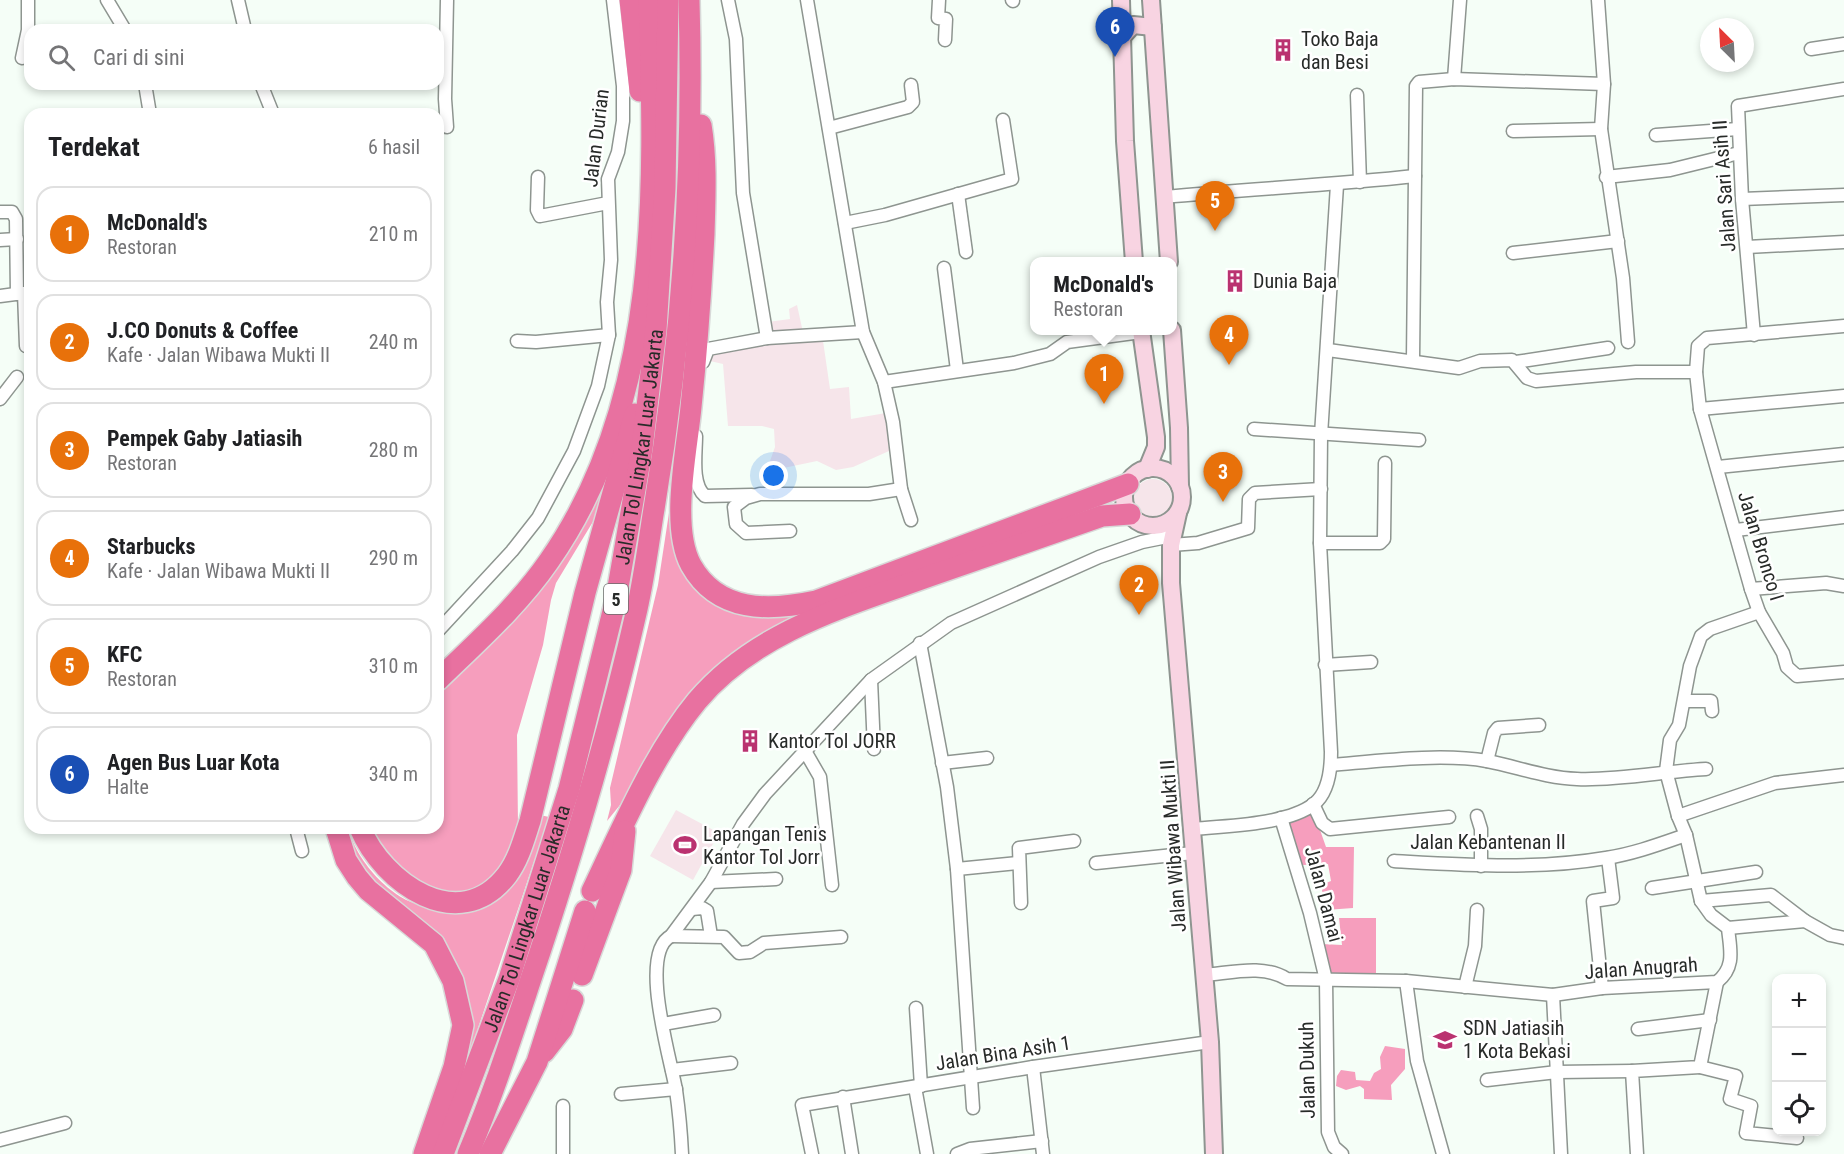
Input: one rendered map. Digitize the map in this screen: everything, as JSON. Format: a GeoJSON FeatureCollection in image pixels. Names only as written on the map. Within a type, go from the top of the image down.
{"type":"FeatureCollection","features":[{"type":"Feature","properties":{"kind":"highway"},"geometry":{"type":"LineString","coordinates":[[444,656],[491,612],[525,572],[556,526],[600,438],[612,396],[630,320],[638,251],[645,130],[630,0]]}},
{"type":"Feature","properties":{"kind":"highway"},"geometry":{"type":"LineString","coordinates":[[444,674],[520,598],[550,561],[579,511],[608,444],[633,352],[647,251],[653,123],[649,0]]}},
{"type":"Feature","properties":{"kind":"highway","name":"Jalan Tol Lingkar Luar Jakarta"},"geometry":{"type":"LineString","coordinates":[[443,1154],[509,979],[569,789],[616,599],[642,449],[656,330],[665,188],[668,0]]}},
{"type":"Feature","properties":{"kind":"highway","name":"Jalan Tol Lingkar Luar Jakarta"},"geometry":{"type":"LineString","coordinates":[[468,1154],[510,1040],[572,855],[608,728],[638,606],[664,453],[680,316],[688,203],[689,0]]}},
{"type":"Feature","properties":{"kind":"highway"},"geometry":{"type":"LineString","coordinates":[[690,62],[703,133],[706,188],[701,305],[681,516],[690,562],[703,581],[725,598],[745,606],[789,607],[816,601],[1128,484]]}},
{"type":"Feature","properties":{"kind":"highway"},"geometry":{"type":"LineString","coordinates":[[363,834],[375,858],[393,877],[419,894],[439,900],[461,902],[484,894],[500,882],[514,864],[530,821],[585,593],[614,495],[656,330]]}},
{"type":"Feature","properties":{"kind":"highway"},"geometry":{"type":"LineString","coordinates":[[490,1154],[537,1062],[589,901],[624,824],[676,730],[698,700],[763,645],[804,623],[1102,516],[1138,520]]}},
{"type":"Feature","properties":{"kind":"highway"},"geometry":{"type":"LineString","coordinates":[[582,975],[621,870],[626,841],[624,824]]}},
{"type":"Feature","properties":{"kind":"highway"},"geometry":{"type":"LineString","coordinates":[[338,834],[346,860],[357,877],[368,890],[434,944],[453,981],[463,1025],[454,1067],[424,1154]]}},
{"type":"Feature","properties":{"kind":"highway"},"geometry":{"type":"LineString","coordinates":[[537,1062],[562,1029],[573,1000]]}},
{"type":"Feature","properties":{"kind":"main road"},"geometry":{"type":"LineString","coordinates":[[1121,0],[1125,141],[1134,257]]}},
{"type":"Feature","properties":{"kind":"main road"},"geometry":{"type":"LineString","coordinates":[[1151,0],[1169,257]]}},
{"type":"Feature","properties":{"kind":"main road"},"geometry":{"type":"LineString","coordinates":[[1122,37],[1133,25],[1153,27]]}},
{"type":"Feature","properties":{"kind":"main road"},"geometry":{"type":"LineString","coordinates":[[1142,335],[1156,437],[1156,447],[1147,469]]}},
{"type":"Feature","properties":{"kind":"main road"},"geometry":{"type":"LineString","coordinates":[[1138,520],[1159,525],[1170,521],[1178,513],[1182,500],[1172,335]]}},
{"type":"Feature","properties":{"kind":"main road"},"geometry":{"type":"LineString","coordinates":[[1171,540],[1138,520],[1125,494],[1128,484],[1136,474],[1147,469],[1167,472],[1180,487]]}},
{"type":"Feature","properties":{"kind":"main road","name":"Jalan Wibawa Mukti II"},"geometry":{"type":"LineString","coordinates":[[1178,513],[1171,540],[1171,582],[1188,759],[1191,829],[1210,1042],[1214,1154]]}},
{"type":"Feature","properties":{"kind":"street"},"geometry":{"type":"LineString","coordinates":[[28,0],[28,24]]}},
{"type":"Feature","properties":{"kind":"street"},"geometry":{"type":"LineString","coordinates":[[107,0],[121,24]]}},
{"type":"Feature","properties":{"kind":"street"},"geometry":{"type":"LineString","coordinates":[[238,0],[244,24]]}},
{"type":"Feature","properties":{"kind":"street"},"geometry":{"type":"LineString","coordinates":[[447,0],[445,99],[447,128]]}},
{"type":"Feature","properties":{"kind":"street","name":"Jalan Durian"},"geometry":{"type":"LineString","coordinates":[[444,625],[512,551],[538,518],[558,484],[577,443],[598,386],[609,335],[608,179],[618,152],[622,121],[623,86],[613,0]]}},
{"type":"Feature","properties":{"kind":"street"},"geometry":{"type":"LineString","coordinates":[[728,0],[736,39],[743,193],[767,338]]}},
{"type":"Feature","properties":{"kind":"street"},"geometry":{"type":"LineString","coordinates":[[807,0],[863,332],[884,382],[893,422],[901,489],[911,519]]}},
{"type":"Feature","properties":{"kind":"street"},"geometry":{"type":"LineString","coordinates":[[939,0],[938,18],[946,19],[945,40]]}},
{"type":"Feature","properties":{"kind":"street"},"geometry":{"type":"LineString","coordinates":[[1454,79],[1460,0]]}},
{"type":"Feature","properties":{"kind":"street"},"geometry":{"type":"LineString","coordinates":[[1598,0],[1604,84],[1600,129],[1618,241],[1628,342]]}},
{"type":"Feature","properties":{"kind":"street"},"geometry":{"type":"LineString","coordinates":[[1811,49],[1844,44]]}},
{"type":"Feature","properties":{"kind":"street"},"geometry":{"type":"LineString","coordinates":[[22,58],[24,49]]}},
{"type":"Feature","properties":{"kind":"street"},"geometry":{"type":"LineString","coordinates":[[1413,359],[1416,86],[1425,79],[1604,84]]}},
{"type":"Feature","properties":{"kind":"street"},"geometry":{"type":"LineString","coordinates":[[829,128],[908,107],[914,102],[911,85]]}},
{"type":"Feature","properties":{"kind":"street","name":"Jalan Sari Asih II"},"geometry":{"type":"LineString","coordinates":[[1754,335],[1742,198],[1738,106],[1844,89]]}},
{"type":"Feature","properties":{"kind":"street"},"geometry":{"type":"LineString","coordinates":[[146,90],[149,108]]}},
{"type":"Feature","properties":{"kind":"street"},"geometry":{"type":"LineString","coordinates":[[263,90],[271,108]]}},
{"type":"Feature","properties":{"kind":"street"},"geometry":{"type":"LineString","coordinates":[[1357,95],[1360,182]]}},
{"type":"Feature","properties":{"kind":"street"},"geometry":{"type":"LineString","coordinates":[[845,223],[885,215],[1011,179],[1003,120]]}},
{"type":"Feature","properties":{"kind":"street"},"geometry":{"type":"LineString","coordinates":[[1513,131],[1600,129]]}},
{"type":"Feature","properties":{"kind":"street"},"geometry":{"type":"LineString","coordinates":[[1656,135],[1738,129]]}},
{"type":"Feature","properties":{"kind":"street"},"geometry":{"type":"LineString","coordinates":[[1606,177],[1670,170],[1739,153]]}},
{"type":"Feature","properties":{"kind":"street"},"geometry":{"type":"LineString","coordinates":[[1164,197],[1290,186],[1337,185],[1415,176]]}},
{"type":"Feature","properties":{"kind":"street"},"geometry":{"type":"LineString","coordinates":[[538,177],[537,210],[540,216],[608,203]]}},
{"type":"Feature","properties":{"kind":"street"},"geometry":{"type":"LineString","coordinates":[[1191,829],[1281,818],[1313,804],[1324,790],[1331,765],[1320,543],[1321,435],[1337,185]]}},
{"type":"Feature","properties":{"kind":"street"},"geometry":{"type":"LineString","coordinates":[[958,194],[966,252]]}},
{"type":"Feature","properties":{"kind":"street"},"geometry":{"type":"LineString","coordinates":[[1742,198],[1844,195]]}},
{"type":"Feature","properties":{"kind":"street"},"geometry":{"type":"LineString","coordinates":[[0,212],[12,212],[16,219],[24,311]]}},
{"type":"Feature","properties":{"kind":"street"},"geometry":{"type":"LineString","coordinates":[[0,240],[16,239]]}},
{"type":"Feature","properties":{"kind":"street"},"geometry":{"type":"LineString","coordinates":[[1513,253],[1618,241]]}},
{"type":"Feature","properties":{"kind":"street"},"geometry":{"type":"LineString","coordinates":[[1747,247],[1844,242]]}},
{"type":"Feature","properties":{"kind":"street"},"geometry":{"type":"LineString","coordinates":[[944,268],[957,370]]}},
{"type":"Feature","properties":{"kind":"street"},"geometry":{"type":"LineString","coordinates":[[0,296],[23,293]]}},
{"type":"Feature","properties":{"kind":"street"},"geometry":{"type":"LineString","coordinates":[[1754,335],[1844,326]]}},
{"type":"Feature","properties":{"kind":"street"},"geometry":{"type":"LineString","coordinates":[[863,332],[767,338],[712,347],[705,351],[696,425],[696,472],[700,491],[705,496],[794,493],[869,494],[901,489]]}},
{"type":"Feature","properties":{"kind":"street"},"geometry":{"type":"LineString","coordinates":[[517,340],[536,342],[609,335]]}},
{"type":"Feature","properties":{"kind":"street"},"geometry":{"type":"LineString","coordinates":[[884,382],[1014,363],[1050,354],[1067,342],[1114,335]]}},
{"type":"Feature","properties":{"kind":"street","name":"Jalan Bronco I"},"geometry":{"type":"LineString","coordinates":[[1754,335],[1714,336],[1701,341],[1698,346],[1696,372],[1700,409],[1751,589],[1759,612],[1780,648],[1787,667],[1797,676],[1844,672]]}},
{"type":"Feature","properties":{"kind":"street"},"geometry":{"type":"LineString","coordinates":[[1328,350],[1413,359],[1459,368],[1480,361],[1509,359],[1516,362],[1608,348]]}},
{"type":"Feature","properties":{"kind":"street"},"geometry":{"type":"LineString","coordinates":[[1516,362],[1526,377],[1536,381],[1636,372],[1696,372]]}},
{"type":"Feature","properties":{"kind":"street"},"geometry":{"type":"LineString","coordinates":[[0,399],[17,377]]}},
{"type":"Feature","properties":{"kind":"street"},"geometry":{"type":"LineString","coordinates":[[1700,409],[1844,396]]}},
{"type":"Feature","properties":{"kind":"street"},"geometry":{"type":"LineString","coordinates":[[1254,429],[1419,440]]}},
{"type":"Feature","properties":{"kind":"street"},"geometry":{"type":"LineString","coordinates":[[1718,467],[1844,454]]}},
{"type":"Feature","properties":{"kind":"street"},"geometry":{"type":"LineString","coordinates":[[1320,543],[1380,543],[1384,539],[1385,463]]}},
{"type":"Feature","properties":{"kind":"street"},"geometry":{"type":"LineString","coordinates":[[682,1154],[676,1089],[658,1001],[658,961],[663,943],[671,936],[711,882],[743,824],[774,783],[871,680],[951,623],[1057,574],[1121,549],[1171,540],[1198,543],[1248,528],[1249,499],[1254,493],[1321,489]]}},
{"type":"Feature","properties":{"kind":"street"},"geometry":{"type":"LineString","coordinates":[[752,495],[734,507],[735,521],[740,529],[750,534],[790,531]]}},
{"type":"Feature","properties":{"kind":"street"},"geometry":{"type":"LineString","coordinates":[[1736,530],[1844,517]]}},
{"type":"Feature","properties":{"kind":"street"},"geometry":{"type":"LineString","coordinates":[[1751,589],[1826,583],[1844,586]]}},
{"type":"Feature","properties":{"kind":"street"},"geometry":{"type":"LineString","coordinates":[[1759,612],[1710,629],[1701,636],[1690,666],[1679,725],[1670,740],[1666,771],[1678,816],[1686,835],[1701,901],[1711,915],[1728,928],[1805,921]]}},
{"type":"Feature","properties":{"kind":"street"},"geometry":{"type":"LineString","coordinates":[[920,643],[942,763],[957,869],[969,1078],[973,1108]]}},
{"type":"Feature","properties":{"kind":"street"},"geometry":{"type":"LineString","coordinates":[[1325,665],[1371,662]]}},
{"type":"Feature","properties":{"kind":"street"},"geometry":{"type":"LineString","coordinates":[[871,680],[874,749]]}},
{"type":"Feature","properties":{"kind":"street"},"geometry":{"type":"LineString","coordinates":[[1685,701],[1711,701],[1712,711]]}},
{"type":"Feature","properties":{"kind":"street"},"geometry":{"type":"LineString","coordinates":[[1487,761],[1494,733],[1498,728],[1539,725]]}},
{"type":"Feature","properties":{"kind":"street"},"geometry":{"type":"LineString","coordinates":[[805,750],[820,777],[832,885]]}},
{"type":"Feature","properties":{"kind":"street"},"geometry":{"type":"LineString","coordinates":[[942,763],[987,758]]}},
{"type":"Feature","properties":{"kind":"street"},"geometry":{"type":"LineString","coordinates":[[1331,765],[1392,759],[1487,761],[1522,772],[1581,780],[1706,769]]}},
{"type":"Feature","properties":{"kind":"street"},"geometry":{"type":"LineString","coordinates":[[1678,816],[1775,783],[1844,775]]}},
{"type":"Feature","properties":{"kind":"street"},"geometry":{"type":"LineString","coordinates":[[1313,804],[1322,823],[1330,829],[1449,817]]}},
{"type":"Feature","properties":{"kind":"street"},"geometry":{"type":"LineString","coordinates":[[1477,816],[1481,829],[1481,866]]}},
{"type":"Feature","properties":{"kind":"street","name":"Jalan Damai"},"geometry":{"type":"LineString","coordinates":[[1281,818],[1299,872],[1326,980]]}},
{"type":"Feature","properties":{"kind":"street"},"geometry":{"type":"LineString","coordinates":[[298,834],[302,851]]}},
{"type":"Feature","properties":{"kind":"street","name":"Jalan Kebantenan II"},"geometry":{"type":"LineString","coordinates":[[1394,861],[1526,866],[1608,858],[1686,835]]}},
{"type":"Feature","properties":{"kind":"street"},"geometry":{"type":"LineString","coordinates":[[1021,903],[1019,848],[1074,841]]}},
{"type":"Feature","properties":{"kind":"street"},"geometry":{"type":"LineString","coordinates":[[1096,863],[1193,853]]}},
{"type":"Feature","properties":{"kind":"street"},"geometry":{"type":"LineString","coordinates":[[1602,988],[1593,901],[1613,898],[1608,858]]}},
{"type":"Feature","properties":{"kind":"street"},"geometry":{"type":"LineString","coordinates":[[957,869],[1018,863]]}},
{"type":"Feature","properties":{"kind":"street"},"geometry":{"type":"LineString","coordinates":[[1652,888],[1756,872]]}},
{"type":"Feature","properties":{"kind":"street"},"geometry":{"type":"LineString","coordinates":[[711,882],[776,879]]}},
{"type":"Feature","properties":{"kind":"street"},"geometry":{"type":"LineString","coordinates":[[1701,901],[1771,895],[1805,921],[1830,935],[1844,938]]}},
{"type":"Feature","properties":{"kind":"street"},"geometry":{"type":"LineString","coordinates":[[692,909],[702,908],[706,911],[711,936]]}},
{"type":"Feature","properties":{"kind":"street"},"geometry":{"type":"LineString","coordinates":[[1465,987],[1475,945],[1477,910]]}},
{"type":"Feature","properties":{"kind":"street","name":"Jalan Anugrah"},"geometry":{"type":"LineString","coordinates":[[1204,975],[1263,970],[1277,973],[1287,979],[1406,981],[1553,995],[1602,988],[1717,982],[1726,975],[1731,962],[1728,928]]}},
{"type":"Feature","properties":{"kind":"street"},"geometry":{"type":"LineString","coordinates":[[671,936],[724,938],[739,953],[750,952],[764,943],[841,937]]}},
{"type":"Feature","properties":{"kind":"street","name":"Jalan Dukuh"},"geometry":{"type":"LineString","coordinates":[[1326,980],[1328,1132],[1334,1147],[1342,1154]]}},
{"type":"Feature","properties":{"kind":"street"},"geometry":{"type":"LineString","coordinates":[[1406,981],[1418,1062],[1443,1154]]}},
{"type":"Feature","properties":{"kind":"street"},"geometry":{"type":"LineString","coordinates":[[1700,1067],[1717,982]]}},
{"type":"Feature","properties":{"kind":"street"},"geometry":{"type":"LineString","coordinates":[[1553,995],[1561,1154]]}},
{"type":"Feature","properties":{"kind":"street"},"geometry":{"type":"LineString","coordinates":[[915,1008],[918,1086],[927,1154]]}},
{"type":"Feature","properties":{"kind":"street"},"geometry":{"type":"LineString","coordinates":[[663,1024],[714,1015]]}},
{"type":"Feature","properties":{"kind":"street"},"geometry":{"type":"LineString","coordinates":[[1638,1029],[1710,1020]]}},
{"type":"Feature","properties":{"kind":"street","name":"Jalan Bina Asih 1"},"geometry":{"type":"LineString","coordinates":[[812,1154],[802,1105],[1033,1066],[1210,1042]]}},
{"type":"Feature","properties":{"kind":"street"},"geometry":{"type":"LineString","coordinates":[[672,1070],[730,1063]]}},
{"type":"Feature","properties":{"kind":"street"},"geometry":{"type":"LineString","coordinates":[[1033,1066],[1043,1154]]}},
{"type":"Feature","properties":{"kind":"street"},"geometry":{"type":"LineString","coordinates":[[1487,1080],[1557,1072],[1700,1067],[1736,1076],[1730,1099],[1751,1106],[1746,1133],[1797,1138]]}},
{"type":"Feature","properties":{"kind":"street"},"geometry":{"type":"LineString","coordinates":[[1632,1071],[1637,1154]]}},
{"type":"Feature","properties":{"kind":"street"},"geometry":{"type":"LineString","coordinates":[[621,1094],[676,1089]]}},
{"type":"Feature","properties":{"kind":"street"},"geometry":{"type":"LineString","coordinates":[[843,1097],[852,1154]]}},
{"type":"Feature","properties":{"kind":"street"},"geometry":{"type":"LineString","coordinates":[[563,1106],[563,1154]]}},
{"type":"Feature","properties":{"kind":"street"},"geometry":{"type":"LineString","coordinates":[[0,1140],[65,1123]]}},
{"type":"Feature","properties":{"kind":"street"},"geometry":{"type":"LineString","coordinates":[[957,1154],[970,1149],[1042,1141]]}},
{"type":"Feature","properties":{"kind":"shaded area"},"geometry":{"type":"Polygon","coordinates":[[[797,305],[804,337],[822,334],[830,389],[849,387],[851,419],[886,413],[889,451],[853,467],[836,470],[817,461],[774,470],[769,464],[775,447],[774,429],[762,426],[728,426],[723,364],[710,361],[709,342],[721,344],[722,351],[732,352],[773,342],[768,322],[790,319],[789,309],[797,305]]]}},
{"type":"Feature","properties":{"kind":"shaded area"},"geometry":{"type":"Polygon","coordinates":[[[623,428],[606,500],[556,583],[551,600],[543,645],[517,735],[518,827],[513,849],[490,882],[471,892],[448,897],[416,890],[366,834],[444,834],[444,684],[491,637],[623,428]]]}},
{"type":"Feature","properties":{"kind":"shaded area"},"geometry":{"type":"Polygon","coordinates":[[[1153,479],[1166,485],[1172,498],[1166,511],[1153,517],[1140,511],[1134,498],[1140,485],[1153,479]]]}},
{"type":"Feature","properties":{"kind":"shaded area"},"geometry":{"type":"Polygon","coordinates":[[[674,480],[675,508],[711,596],[813,608],[752,643],[607,821],[611,805],[610,788],[658,585],[674,480]]]}},
{"type":"Feature","properties":{"kind":"shaded area","name":"Lapangan Tenis Kantor Tol Jorr"},"geometry":{"type":"Polygon","coordinates":[[[676,810],[719,833],[693,880],[650,856],[676,810]]]}},
{"type":"Feature","properties":{"kind":"shaded area"},"geometry":{"type":"Polygon","coordinates":[[[1313,810],[1326,847],[1354,847],[1353,908],[1326,910],[1321,885],[1331,881],[1328,864],[1302,865],[1287,821],[1313,810]]]}},
{"type":"Feature","properties":{"kind":"shaded area"},"geometry":{"type":"Polygon","coordinates":[[[540,815],[549,817],[468,1058],[462,986],[365,881],[344,834],[350,834],[358,852],[376,877],[400,896],[412,902],[432,905],[493,893],[540,815]]]}},
{"type":"Feature","properties":{"kind":"shaded area"},"geometry":{"type":"Polygon","coordinates":[[[1339,918],[1376,918],[1376,973],[1328,977],[1321,944],[1342,945],[1339,918]]]}},
{"type":"Feature","properties":{"kind":"shaded area"},"geometry":{"type":"Polygon","coordinates":[[[1385,1046],[1405,1049],[1405,1069],[1391,1085],[1392,1100],[1364,1099],[1364,1089],[1360,1086],[1346,1090],[1336,1086],[1337,1076],[1341,1070],[1355,1072],[1356,1080],[1370,1081],[1374,1073],[1381,1069],[1380,1057],[1385,1046]]]}},
{"type":"Feature","properties":{"kind":"place","name":"Toko Baja dan Besi"},"geometry":{"type":"Point","coordinates":[1283,50]}},
{"type":"Feature","properties":{"kind":"place","name":"Agen Bus Luar Kota"},"geometry":{"type":"Point","coordinates":[1115,57]}},
{"type":"Feature","properties":{"kind":"place","name":"KFC"},"geometry":{"type":"Point","coordinates":[1215,231]}},
{"type":"Feature","properties":{"kind":"place","name":"Dunia Baja"},"geometry":{"type":"Point","coordinates":[1235,281]}},
{"type":"Feature","properties":{"kind":"place","name":"Starbucks"},"geometry":{"type":"Point","coordinates":[1229,365]}},
{"type":"Feature","properties":{"kind":"place","name":"McDonald's"},"geometry":{"type":"Point","coordinates":[1104,404]}},
{"type":"Feature","properties":{"kind":"place","name":"Pempek Gaby Jatiasih"},"geometry":{"type":"Point","coordinates":[1223,502]}},
{"type":"Feature","properties":{"kind":"place","name":"J.CO Donuts & Coffee"},"geometry":{"type":"Point","coordinates":[1139,615]}},
{"type":"Feature","properties":{"kind":"place","name":"Kantor Tol JORR"},"geometry":{"type":"Point","coordinates":[750,741]}},
{"type":"Feature","properties":{"kind":"place","name":"Lapangan Tenis Kantor Tol Jorr"},"geometry":{"type":"Point","coordinates":[685,845]}},
{"type":"Feature","properties":{"kind":"place","name":"SDN Jatiasih 1 Kota Bekasi"},"geometry":{"type":"Point","coordinates":[1445,1040]}}]}
